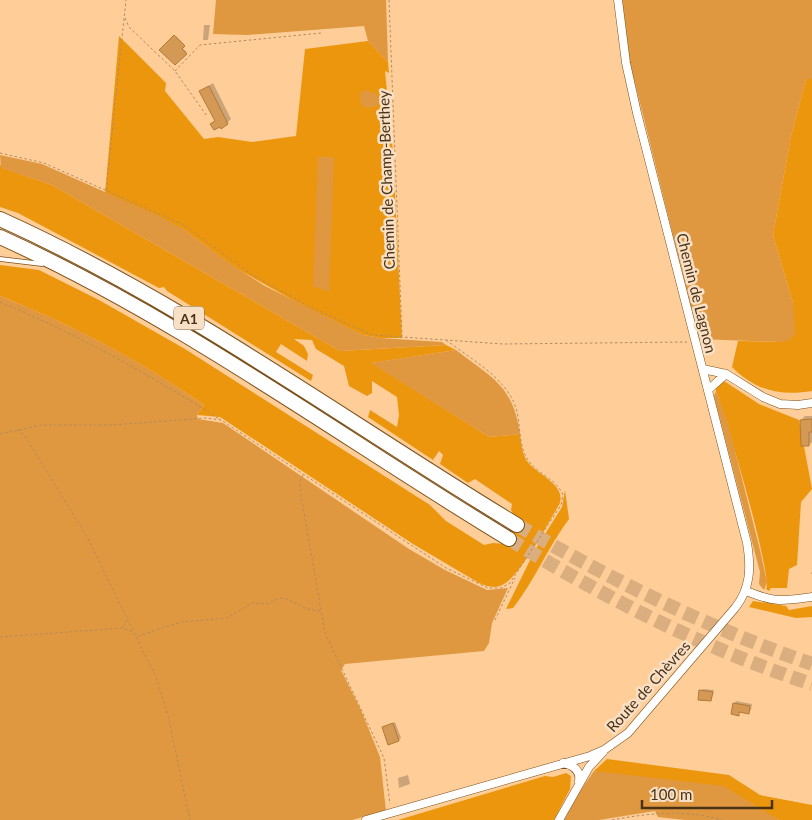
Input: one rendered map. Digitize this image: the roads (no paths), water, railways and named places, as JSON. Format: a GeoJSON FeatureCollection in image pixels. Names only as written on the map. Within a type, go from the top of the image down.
{"type":"FeatureCollection","features":[{"type":"Feature","properties":{"kind":"highway","name":"A1"},"geometry":{"type":"LineString","coordinates":[[0,219],[63,248],[159,300],[249,354],[517,525]]}},
{"type":"Feature","properties":{"kind":"highway","name":"A1"},"geometry":{"type":"LineString","coordinates":[[0,237],[64,267],[152,315],[234,364],[509,539]]}},
{"type":"Feature","properties":{"kind":"street","name":"Chemin de Lagnon"},"geometry":{"type":"LineString","coordinates":[[618,0],[626,63],[749,554],[750,569],[746,591]]}},
{"type":"Feature","properties":{"kind":"street"},"geometry":{"type":"LineString","coordinates":[[703,369],[726,374],[763,397],[780,404],[798,405],[812,403]]}},
{"type":"Feature","properties":{"kind":"street"},"geometry":{"type":"LineString","coordinates":[[708,390],[726,374]]}},
{"type":"Feature","properties":{"kind":"street"},"geometry":{"type":"LineString","coordinates":[[746,591],[767,600],[780,602],[812,597]]}},
{"type":"Feature","properties":{"kind":"street","name":"Route de Chèvres"},"geometry":{"type":"LineString","coordinates":[[366,820],[604,750],[628,733],[735,608],[746,591]]}},
{"type":"Feature","properties":{"kind":"street"},"geometry":{"type":"LineString","coordinates":[[559,820],[588,768],[604,750]]}},
{"type":"Feature","properties":{"kind":"street"},"geometry":{"type":"LineString","coordinates":[[563,763],[572,766],[579,773],[578,785]]}},
{"type":"Feature","properties":{"kind":"lane"},"geometry":{"type":"LineString","coordinates":[[0,258],[64,267]]}},
{"type":"Feature","properties":{"kind":"tunnel"},"geometry":{"type":"LineString","coordinates":[[517,525],[661,602],[735,635],[812,664]]}},
{"type":"Feature","properties":{"kind":"tunnel"},"geometry":{"type":"LineString","coordinates":[[509,539],[582,582],[656,620],[733,655],[812,684]]}}]}
